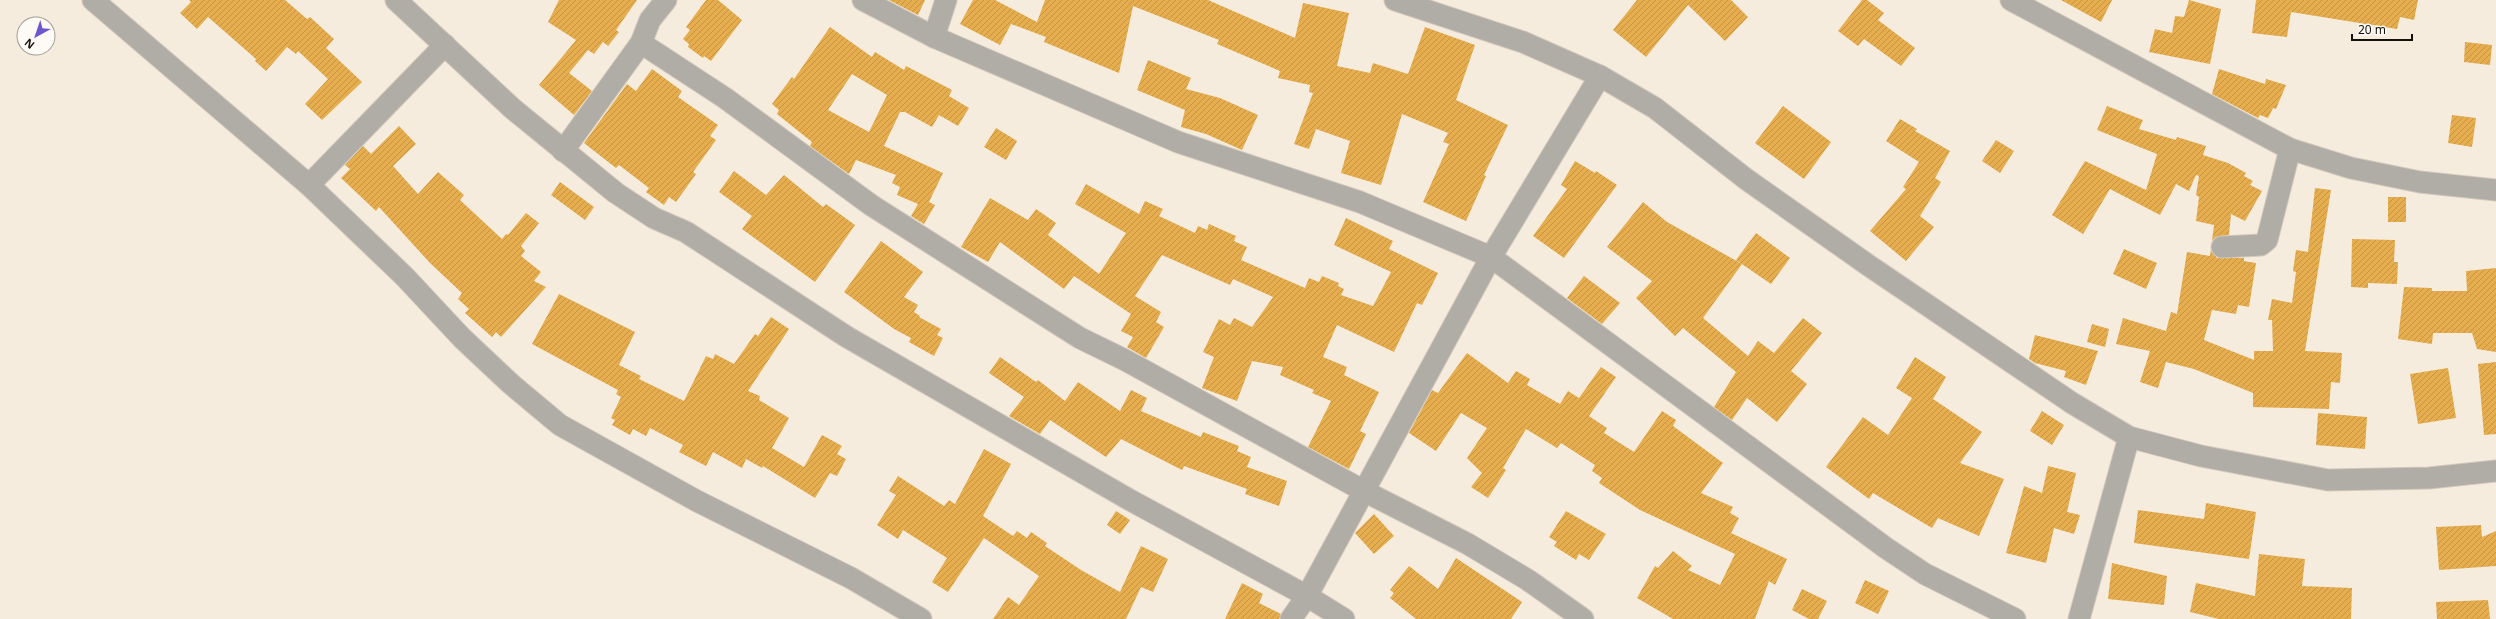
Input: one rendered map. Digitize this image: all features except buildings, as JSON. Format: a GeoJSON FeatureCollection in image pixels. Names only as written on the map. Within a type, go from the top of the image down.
{"type":"FeatureCollection","features":[{"type":"Feature","properties":{"kind":"street"},"geometry":{"type":"LineString","coordinates":[[93,0],[309,185],[405,277],[462,338],[512,384],[560,425],[697,501],[851,578],[921,619]]}},
{"type":"Feature","properties":{"kind":"street"},"geometry":{"type":"LineString","coordinates":[[396,0],[513,109],[616,193],[654,218],[686,232],[847,337],[1130,500],[1307,596],[1344,619]]}},
{"type":"Feature","properties":{"kind":"street"},"geometry":{"type":"LineString","coordinates":[[563,151],[641,43],[650,20],[666,0]]}},
{"type":"Feature","properties":{"kind":"street"},"geometry":{"type":"LineString","coordinates":[[863,0],[934,37],[1178,142],[1360,202],[1491,257],[1886,548],[1925,574],[2015,619]]}},
{"type":"Feature","properties":{"kind":"street"},"geometry":{"type":"LineString","coordinates":[[934,37],[946,0]]}},
{"type":"Feature","properties":{"kind":"street"},"geometry":{"type":"LineString","coordinates":[[1395,0],[1523,42],[1600,76],[1655,108],[1752,183],[2005,359],[2072,403],[2129,436],[2201,456],[2328,480],[2429,478],[2496,472]]}},
{"type":"Feature","properties":{"kind":"street"},"geometry":{"type":"LineString","coordinates":[[2011,0],[2290,149],[2352,168],[2420,182],[2496,190]]}},
{"type":"Feature","properties":{"kind":"street"},"geometry":{"type":"LineString","coordinates":[[641,43],[725,98],[872,205],[1080,338],[1124,360],[1364,491],[1468,544],[1528,580],[1583,619]]}},
{"type":"Feature","properties":{"kind":"street"},"geometry":{"type":"LineString","coordinates":[[309,185],[445,45]]}},
{"type":"Feature","properties":{"kind":"street"},"geometry":{"type":"LineString","coordinates":[[1291,619],[1307,596],[1491,257],[1600,76]]}},
{"type":"Feature","properties":{"kind":"street"},"geometry":{"type":"LineString","coordinates":[[2222,247],[2261,245],[2267,240],[2290,149]]}},
{"type":"Feature","properties":{"kind":"street"},"geometry":{"type":"LineString","coordinates":[[2079,619],[2129,436]]}}]}
